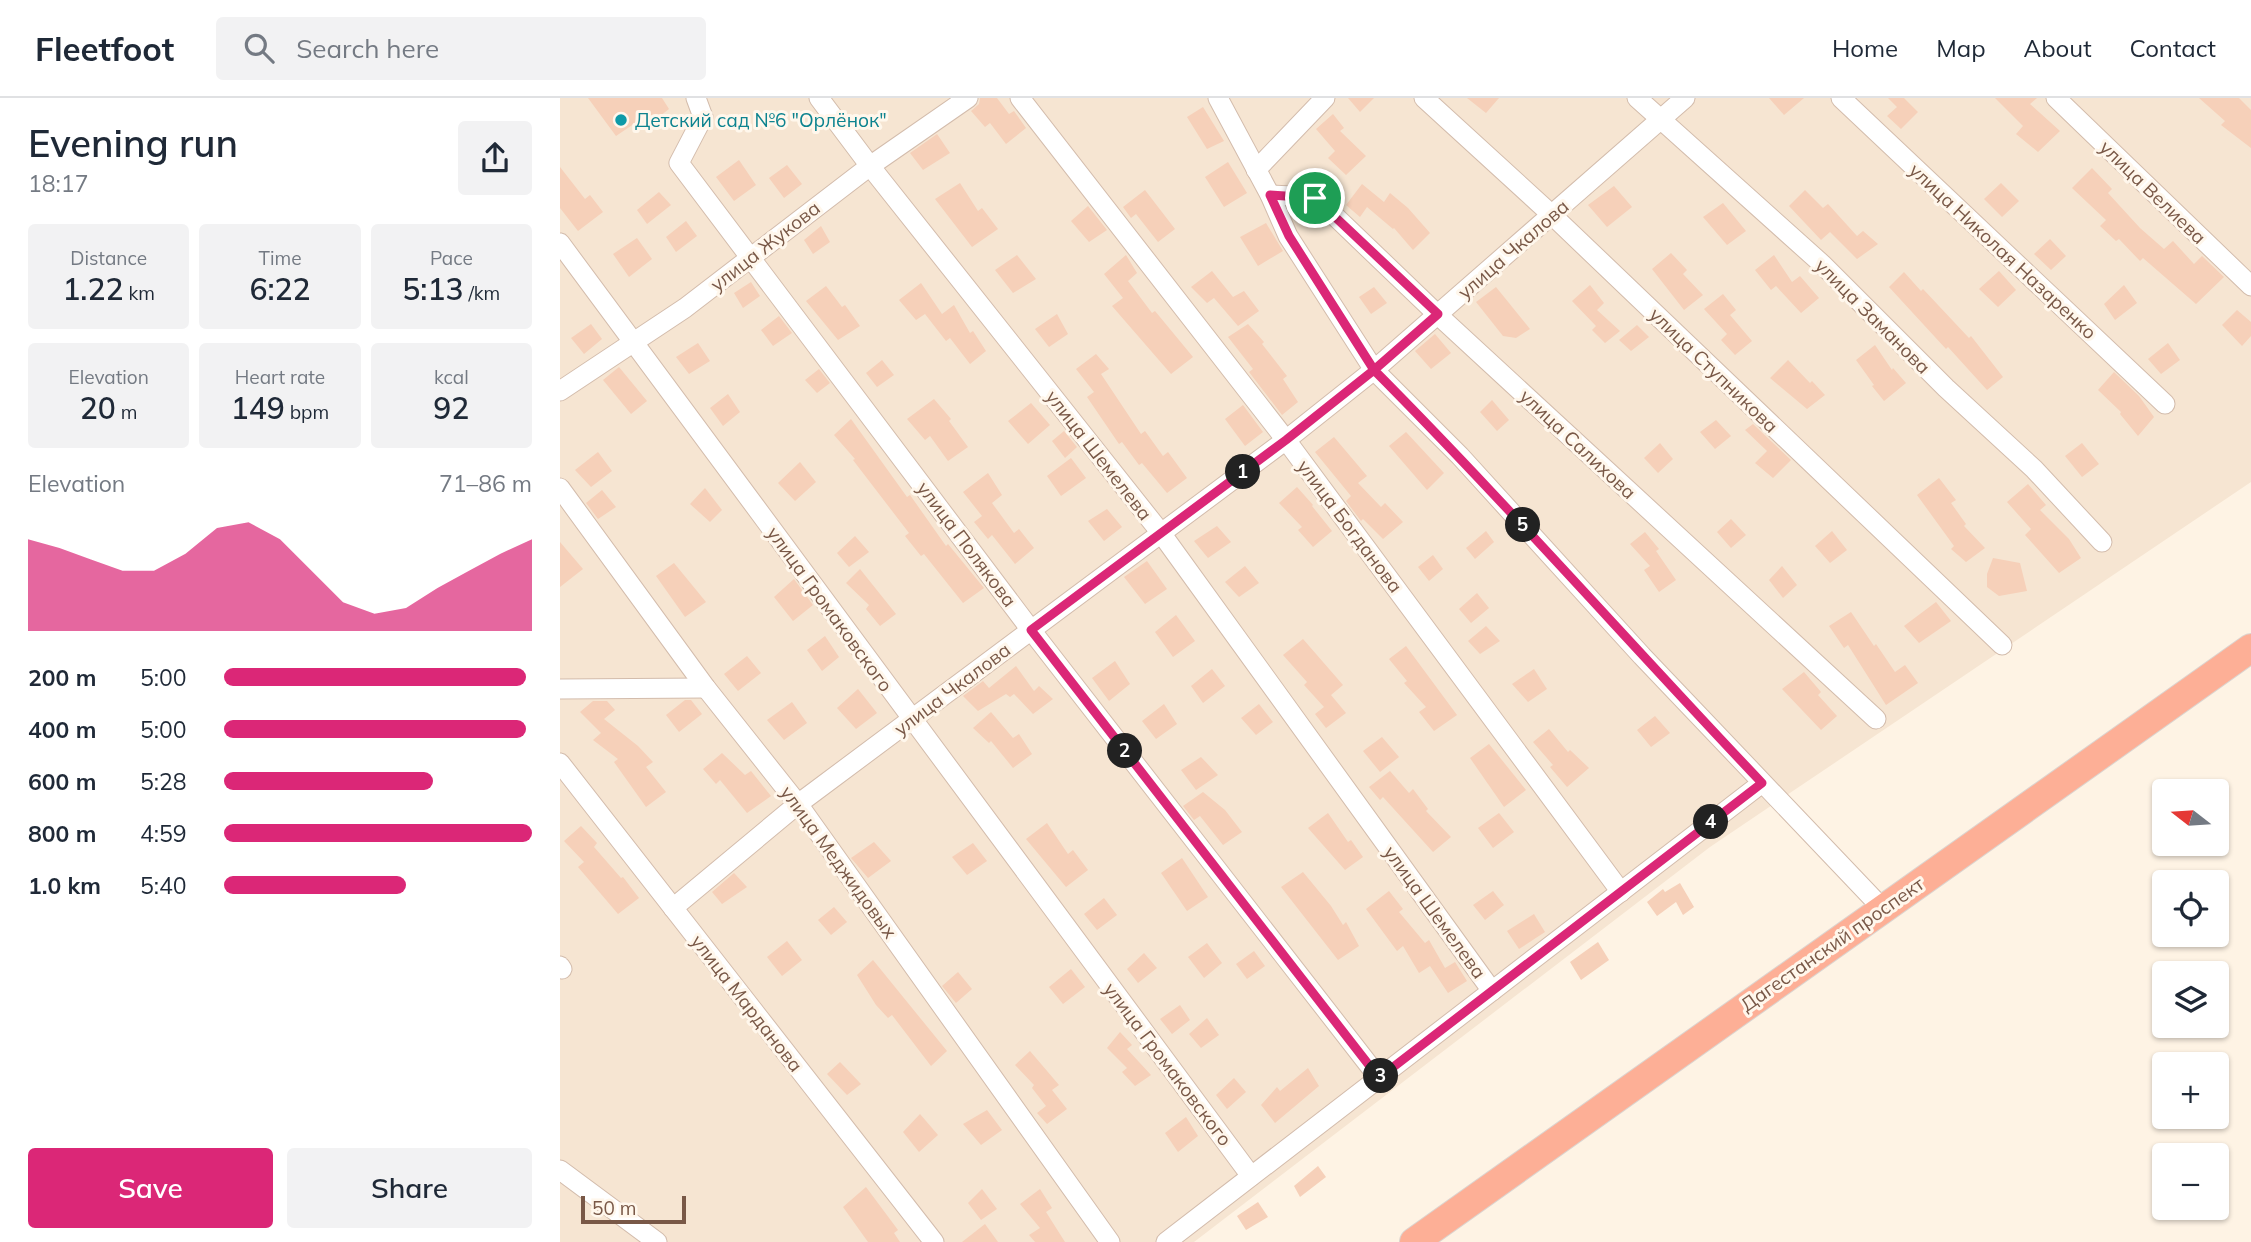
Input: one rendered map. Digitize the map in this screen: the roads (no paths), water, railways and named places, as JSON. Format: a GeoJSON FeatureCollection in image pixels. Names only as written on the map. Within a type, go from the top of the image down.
{"type":"FeatureCollection","features":[{"type":"Feature","properties":{"kind":"highway","name":"Дагестанский проспект"},"geometry":{"type":"LineString","coordinates":[[1414,1242],[2251,648]]}},
{"type":"Feature","properties":{"kind":"street","name":"улица Полякова"},"geometry":{"type":"LineString","coordinates":[[696,98],[703,117],[679,163],[1031,630],[1379,1078]]}},
{"type":"Feature","properties":{"kind":"street","name":"улица Шемелева"},"geometry":{"type":"LineString","coordinates":[[819,98],[1161,533],[1492,991]]}},
{"type":"Feature","properties":{"kind":"street","name":"улица Жукова"},"geometry":{"type":"LineString","coordinates":[[560,391],[685,308],[870,166],[968,98]]}},
{"type":"Feature","properties":{"kind":"street","name":"улица Богданова"},"geometry":{"type":"LineString","coordinates":[[1020,98],[1286,440],[1621,892]]}},
{"type":"Feature","properties":{"kind":"street"},"geometry":{"type":"LineString","coordinates":[[1218,98],[1289,236],[1374,370],[1460,456],[1642,656],[1882,908]]}},
{"type":"Feature","properties":{"kind":"street"},"geometry":{"type":"LineString","coordinates":[[1256,170],[1325,98]]}},
{"type":"Feature","properties":{"kind":"street","name":"улица Ступникова"},"geometry":{"type":"LineString","coordinates":[[1424,98],[1552,215],[2002,645]]}},
{"type":"Feature","properties":{"kind":"street","name":"улица Заманова"},"geometry":{"type":"LineString","coordinates":[[1637,98],[1822,264],[1946,388],[2034,469],[2102,542]]}},
{"type":"Feature","properties":{"kind":"street","name":"улица Чкалова"},"geometry":{"type":"LineString","coordinates":[[673,908],[798,804],[1286,440],[1374,370],[1685,98]]}},
{"type":"Feature","properties":{"kind":"street","name":"улица Николая Назаренко"},"geometry":{"type":"LineString","coordinates":[[1841,98],[2165,404]]}},
{"type":"Feature","properties":{"kind":"street","name":"улица Велиева"},"geometry":{"type":"LineString","coordinates":[[2056,98],[2251,286]]}},
{"type":"Feature","properties":{"kind":"street","name":"улица Салихова"},"geometry":{"type":"LineString","coordinates":[[1270,195],[1315,198],[1876,719]]}},
{"type":"Feature","properties":{"kind":"street","name":"улица Громаковского"},"geometry":{"type":"LineString","coordinates":[[560,243],[1251,1176]]}},
{"type":"Feature","properties":{"kind":"street","name":"улица Меджидовых"},"geometry":{"type":"LineString","coordinates":[[560,488],[706,688],[798,804],[1110,1242]]}},
{"type":"Feature","properties":{"kind":"street"},"geometry":{"type":"LineString","coordinates":[[560,690],[706,688]]}},
{"type":"Feature","properties":{"kind":"street","name":"улица Марданова"},"geometry":{"type":"LineString","coordinates":[[560,763],[934,1242]]}},
{"type":"Feature","properties":{"kind":"street"},"geometry":{"type":"LineString","coordinates":[[1166,1242],[1762,783]]}},
{"type":"Feature","properties":{"kind":"street"},"geometry":{"type":"LineString","coordinates":[[560,1170],[657,1242]]}},
{"type":"Feature","properties":{"kind":"place","name":"Детский сад №6 \"Орлёнок\""},"geometry":{"type":"Point","coordinates":[621,120]}}]}
